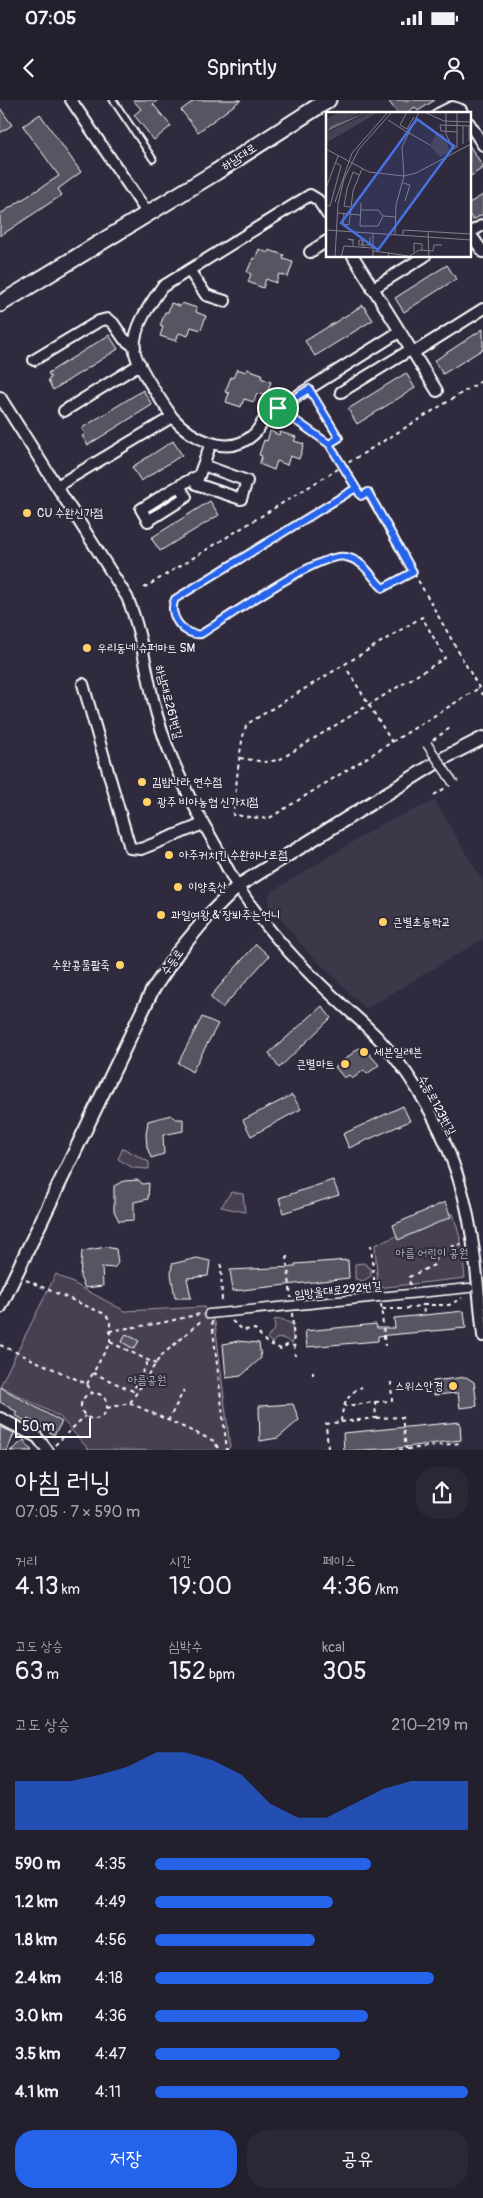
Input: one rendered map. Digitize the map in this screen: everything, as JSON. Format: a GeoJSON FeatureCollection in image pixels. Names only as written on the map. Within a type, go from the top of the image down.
{"type":"FeatureCollection","features":[{"type":"Feature","properties":{"kind":"main road","name":"하남대로"},"geometry":{"type":"LineString","coordinates":[[0,304],[148,214],[328,100]]}},
{"type":"Feature","properties":{"kind":"street"},"geometry":{"type":"LineString","coordinates":[[71,100],[148,214]]}},
{"type":"Feature","properties":{"kind":"street"},"geometry":{"type":"LineString","coordinates":[[442,112],[452,107],[462,112]]}},
{"type":"Feature","properties":{"kind":"street"},"geometry":{"type":"LineString","coordinates":[[470,125],[483,145]]}},
{"type":"Feature","properties":{"kind":"street"},"geometry":{"type":"LineString","coordinates":[[326,212],[318,200],[310,195],[162,286],[150,304],[135,338],[135,353],[172,417],[194,437],[211,443],[226,445],[247,440],[255,434],[267,415],[399,332]]}},
{"type":"Feature","properties":{"kind":"street"},"geometry":{"type":"LineString","coordinates":[[483,225],[470,232],[483,252]]}},
{"type":"Feature","properties":{"kind":"street"},"geometry":{"type":"LineString","coordinates":[[310,252],[326,242]]}},
{"type":"Feature","properties":{"kind":"street"},"geometry":{"type":"LineString","coordinates":[[354,258],[437,391]]}},
{"type":"Feature","properties":{"kind":"street"},"geometry":{"type":"LineString","coordinates":[[372,289],[422,258]]}},
{"type":"Feature","properties":{"kind":"street"},"geometry":{"type":"LineString","coordinates":[[189,270],[206,295],[225,301]]}},
{"type":"Feature","properties":{"kind":"street"},"geometry":{"type":"LineString","coordinates":[[341,392],[483,309]]}},
{"type":"Feature","properties":{"kind":"street"},"geometry":{"type":"LineString","coordinates":[[34,360],[98,321],[107,319],[113,323],[124,339],[135,347]]}},
{"type":"Feature","properties":{"kind":"street"},"geometry":{"type":"LineString","coordinates":[[64,411],[140,364]]}},
{"type":"Feature","properties":{"kind":"street","name":"하남대로261번길"},"geometry":{"type":"LineString","coordinates":[[0,398],[127,596],[139,628],[148,681],[162,731],[176,767],[203,824],[238,886]]}},
{"type":"Feature","properties":{"kind":"street"},"geometry":{"type":"LineString","coordinates":[[57,486],[172,417]]}},
{"type":"Feature","properties":{"kind":"street"},"geometry":{"type":"LineString","coordinates":[[203,465],[247,481],[241,499],[196,484],[211,443]]}},
{"type":"Feature","properties":{"kind":"street"},"geometry":{"type":"LineString","coordinates":[[179,486],[199,476]]}},
{"type":"Feature","properties":{"kind":"street"},"geometry":{"type":"LineString","coordinates":[[83,684],[130,848],[141,849],[203,824]]}},
{"type":"Feature","properties":{"kind":"street","name":"수등로"},"geometry":{"type":"LineString","coordinates":[[0,1308],[152,990],[184,945],[208,916],[238,886],[444,758],[483,738]]}},
{"type":"Feature","properties":{"kind":"street"},"geometry":{"type":"LineString","coordinates":[[427,744],[454,784]]}},
{"type":"Feature","properties":{"kind":"street","name":"수등로123번길"},"geometry":{"type":"LineString","coordinates":[[238,886],[291,954],[380,1040],[404,1070],[429,1110],[463,1194],[473,1249],[483,1336]]}},
{"type":"Feature","properties":{"kind":"street","name":"임방울대로292번길"},"geometry":{"type":"LineString","coordinates":[[210,1314],[411,1294],[467,1292]]}},
{"type":"Feature","properties":{"kind":"street"},"geometry":{"type":"LineString","coordinates":[[0,1418],[37,1437],[50,1449]]}},
{"type":"Feature","properties":{"kind":"lane"},"geometry":{"type":"LineString","coordinates":[[113,100],[153,159]]}},
{"type":"Feature","properties":{"kind":"path"},"geometry":{"type":"LineString","coordinates":[[144,588],[483,380]]}},
{"type":"Feature","properties":{"kind":"path"},"geometry":{"type":"LineString","coordinates":[[309,389],[339,438],[329,444]]}},
{"type":"Feature","properties":{"kind":"path"},"geometry":{"type":"LineString","coordinates":[[278,408],[329,444],[361,496],[368,492],[483,695]]}},
{"type":"Feature","properties":{"kind":"path"},"geometry":{"type":"LineString","coordinates":[[356,488],[180,595],[173,602],[178,622],[190,633],[201,634],[304,569],[337,556],[347,557],[362,564],[383,588],[413,572]]}},
{"type":"Feature","properties":{"kind":"path"},"geometry":{"type":"LineString","coordinates":[[240,758],[274,762],[445,658],[422,617],[247,724],[244,731],[240,758],[233,814],[268,819],[479,688]]}},
{"type":"Feature","properties":{"kind":"path"},"geometry":{"type":"LineString","coordinates":[[348,670],[392,742]]}},
{"type":"Feature","properties":{"kind":"path"},"geometry":{"type":"LineString","coordinates":[[427,744],[450,728]]}},
{"type":"Feature","properties":{"kind":"path"},"geometry":{"type":"LineString","coordinates":[[434,795],[454,784]]}},
{"type":"Feature","properties":{"kind":"path"},"geometry":{"type":"LineString","coordinates":[[411,1294],[409,1277],[434,1264],[440,1249],[464,1243]]}},
{"type":"Feature","properties":{"kind":"path"},"geometry":{"type":"LineString","coordinates":[[371,1245],[378,1297],[382,1309],[385,1346]]}},
{"type":"Feature","properties":{"kind":"path"},"geometry":{"type":"LineString","coordinates":[[287,1256],[295,1356]]}},
{"type":"Feature","properties":{"kind":"path"},"geometry":{"type":"LineString","coordinates":[[221,1264],[222,1313],[243,1330],[255,1329],[266,1342],[281,1349],[287,1344],[294,1346]]}},
{"type":"Feature","properties":{"kind":"path"},"geometry":{"type":"LineString","coordinates":[[26,1280],[105,1314],[110,1320],[108,1331],[110,1342],[87,1384]]}},
{"type":"Feature","properties":{"kind":"path"},"geometry":{"type":"LineString","coordinates":[[382,1309],[404,1309],[423,1305],[449,1304],[467,1292]]}},
{"type":"Feature","properties":{"kind":"path"},"geometry":{"type":"LineString","coordinates":[[423,1305],[424,1313]]}},
{"type":"Feature","properties":{"kind":"path"},"geometry":{"type":"LineString","coordinates":[[108,1331],[161,1324],[199,1314],[206,1316],[160,1357],[130,1403]]}},
{"type":"Feature","properties":{"kind":"path"},"geometry":{"type":"LineString","coordinates":[[210,1314],[227,1450]]}},
{"type":"Feature","properties":{"kind":"path"},"geometry":{"type":"LineString","coordinates":[[110,1342],[156,1364]]}},
{"type":"Feature","properties":{"kind":"path"},"geometry":{"type":"LineString","coordinates":[[0,1345],[87,1384],[92,1393]]}},
{"type":"Feature","properties":{"kind":"path"},"geometry":{"type":"LineString","coordinates":[[93,1373],[132,1391],[149,1360]]}},
{"type":"Feature","properties":{"kind":"path"},"geometry":{"type":"LineString","coordinates":[[345,1406],[392,1401],[391,1382]]}},
{"type":"Feature","properties":{"kind":"path"},"geometry":{"type":"LineString","coordinates":[[342,1422],[342,1410],[349,1395],[362,1387]]}},
{"type":"Feature","properties":{"kind":"path"},"geometry":{"type":"LineString","coordinates":[[168,1421],[184,1390]]}},
{"type":"Feature","properties":{"kind":"path"},"geometry":{"type":"LineString","coordinates":[[96,1392],[104,1397],[107,1408],[104,1414],[96,1419],[85,1416],[81,1410],[81,1401],[87,1394],[96,1392]]}},
{"type":"Feature","properties":{"kind":"path"},"geometry":{"type":"LineString","coordinates":[[375,1402],[376,1418]]}},
{"type":"Feature","properties":{"kind":"path"},"geometry":{"type":"LineString","coordinates":[[107,1408],[130,1403],[214,1441],[220,1450]]}},
{"type":"Feature","properties":{"kind":"path"},"geometry":{"type":"LineString","coordinates":[[50,1449],[85,1416]]}},
{"type":"Feature","properties":{"kind":"path"},"geometry":{"type":"LineString","coordinates":[[321,1450],[328,1449],[326,1424],[402,1417],[406,1449]]}},
{"type":"Feature","properties":{"kind":"path"},"geometry":{"type":"LineString","coordinates":[[391,1450],[460,1443]]}},
{"type":"Feature","properties":{"kind":"shaded area","name":"큰별초등학교"},"geometry":{"type":"Polygon","coordinates":[[[435,801],[483,882],[483,939],[366,1009],[307,951],[268,904],[270,893],[383,823],[435,801]]]}},
{"type":"Feature","properties":{"kind":"green space"},"geometry":{"type":"Polygon","coordinates":[[[123,1148],[149,1162],[149,1169],[133,1168],[118,1159],[123,1148]]]}},
{"type":"Feature","properties":{"kind":"green space"},"geometry":{"type":"Polygon","coordinates":[[[231,1192],[243,1194],[245,1212],[221,1207],[231,1192]]]}},
{"type":"Feature","properties":{"kind":"green space","name":"아름 어린이 공원"},"geometry":{"type":"Polygon","coordinates":[[[453,1213],[461,1241],[465,1278],[378,1288],[375,1245],[453,1213]]]}},
{"type":"Feature","properties":{"kind":"green space"},"geometry":{"type":"Polygon","coordinates":[[[364,1263],[371,1269],[371,1276],[363,1281],[355,1279],[355,1264],[364,1263]]]}},
{"type":"Feature","properties":{"kind":"green space","name":"아름공원"},"geometry":{"type":"Polygon","coordinates":[[[56,1274],[125,1311],[204,1307],[215,1322],[230,1447],[226,1450],[89,1450],[60,1417],[0,1386],[56,1274]]]}},
{"type":"Feature","properties":{"kind":"green space"},"geometry":{"type":"Polygon","coordinates":[[[281,1319],[292,1324],[293,1342],[291,1343],[283,1338],[276,1339],[272,1343],[267,1338],[275,1328],[274,1320],[281,1319]]]}},
{"type":"Feature","properties":{"kind":"building"},"geometry":{"type":"Polygon","coordinates":[[[133,100],[158,100],[153,104],[171,126],[154,140],[134,115],[141,109],[133,100]]]}},
{"type":"Feature","properties":{"kind":"building"},"geometry":{"type":"Polygon","coordinates":[[[195,100],[241,100],[198,132],[181,110],[195,100]]]}},
{"type":"Feature","properties":{"kind":"building"},"geometry":{"type":"Polygon","coordinates":[[[388,100],[435,100],[418,111],[415,107],[408,112],[397,112],[388,100]]]}},
{"type":"Feature","properties":{"kind":"building"},"geometry":{"type":"Polygon","coordinates":[[[0,108],[12,125],[0,133],[0,108]]]}},
{"type":"Feature","properties":{"kind":"building"},"geometry":{"type":"Polygon","coordinates":[[[40,114],[81,172],[58,189],[62,195],[0,236],[0,214],[59,176],[23,126],[40,114]]]}},
{"type":"Feature","properties":{"kind":"building"},"geometry":{"type":"Polygon","coordinates":[[[470,146],[483,166],[483,168],[470,176],[470,146]]]}},
{"type":"Feature","properties":{"kind":"building"},"geometry":{"type":"Polygon","coordinates":[[[483,195],[483,214],[473,220],[470,216],[470,202],[483,195]]]}},
{"type":"Feature","properties":{"kind":"building"},"geometry":{"type":"Polygon","coordinates":[[[259,249],[268,253],[269,250],[284,255],[283,259],[293,262],[288,277],[279,274],[276,283],[266,279],[263,288],[248,282],[251,274],[247,272],[259,249]]]}},
{"type":"Feature","properties":{"kind":"building"},"geometry":{"type":"Polygon","coordinates":[[[447,265],[456,279],[404,312],[395,298],[447,265]]]}},
{"type":"Feature","properties":{"kind":"building"},"geometry":{"type":"Polygon","coordinates":[[[171,303],[180,306],[182,303],[197,308],[196,312],[206,316],[201,330],[191,327],[188,336],[179,333],[176,341],[160,336],[163,327],[160,326],[165,312],[168,312],[171,303]]]}},
{"type":"Feature","properties":{"kind":"building"},"geometry":{"type":"Polygon","coordinates":[[[363,305],[373,320],[315,356],[305,341],[363,305]]]}},
{"type":"Feature","properties":{"kind":"building"},"geometry":{"type":"Polygon","coordinates":[[[483,329],[483,349],[443,374],[434,361],[483,329]]]}},
{"type":"Feature","properties":{"kind":"building"},"geometry":{"type":"Polygon","coordinates":[[[109,335],[118,349],[53,390],[48,380],[51,378],[48,373],[109,335]]]}},
{"type":"Feature","properties":{"kind":"building"},"geometry":{"type":"Polygon","coordinates":[[[237,369],[246,372],[247,369],[262,374],[261,378],[271,382],[266,396],[257,393],[254,402],[244,399],[241,407],[226,402],[229,393],[225,392],[231,377],[233,378],[237,369]]]}},
{"type":"Feature","properties":{"kind":"building"},"geometry":{"type":"Polygon","coordinates":[[[406,373],[415,388],[357,424],[348,409],[406,373]]]}},
{"type":"Feature","properties":{"kind":"building"},"geometry":{"type":"Polygon","coordinates":[[[143,390],[152,405],[88,445],[82,436],[85,434],[82,428],[143,390]]]}},
{"type":"Feature","properties":{"kind":"building"},"geometry":{"type":"Polygon","coordinates":[[[270,431],[279,435],[280,432],[296,437],[294,441],[304,444],[299,459],[290,456],[287,465],[277,461],[274,470],[259,464],[262,456],[259,455],[264,440],[267,441],[270,431]]]}},
{"type":"Feature","properties":{"kind":"building"},"geometry":{"type":"Polygon","coordinates":[[[173,441],[182,455],[141,481],[132,467],[173,441]]]}},
{"type":"Feature","properties":{"kind":"building"},"geometry":{"type":"Polygon","coordinates":[[[210,501],[219,515],[160,551],[151,538],[210,501]]]}},
{"type":"Feature","properties":{"kind":"building"},"geometry":{"type":"Polygon","coordinates":[[[256,944],[269,956],[222,1008],[210,997],[256,944]]]}},
{"type":"Feature","properties":{"kind":"building"},"geometry":{"type":"Polygon","coordinates":[[[322,1006],[331,1018],[279,1068],[269,1053],[322,1006]]]}},
{"type":"Feature","properties":{"kind":"building"},"geometry":{"type":"Polygon","coordinates":[[[202,1017],[218,1024],[192,1072],[178,1063],[202,1017]]]}},
{"type":"Feature","properties":{"kind":"building"},"geometry":{"type":"Polygon","coordinates":[[[359,1048],[366,1050],[379,1065],[367,1074],[364,1070],[352,1079],[349,1075],[344,1078],[335,1067],[359,1048]]]}},
{"type":"Feature","properties":{"kind":"building"},"geometry":{"type":"Polygon","coordinates":[[[292,1095],[301,1109],[251,1136],[243,1120],[292,1095]]]}},
{"type":"Feature","properties":{"kind":"building"},"geometry":{"type":"Polygon","coordinates":[[[403,1106],[410,1121],[349,1148],[343,1134],[403,1106]]]}},
{"type":"Feature","properties":{"kind":"building"},"geometry":{"type":"Polygon","coordinates":[[[171,1115],[175,1119],[183,1119],[183,1131],[163,1135],[164,1154],[151,1158],[147,1147],[146,1135],[148,1121],[171,1115]]]}},
{"type":"Feature","properties":{"kind":"building"},"geometry":{"type":"Polygon","coordinates":[[[138,1180],[143,1184],[149,1183],[148,1199],[134,1202],[134,1220],[119,1221],[114,1211],[114,1186],[124,1181],[138,1180]]]}},
{"type":"Feature","properties":{"kind":"building"},"geometry":{"type":"Polygon","coordinates":[[[333,1180],[339,1195],[283,1213],[279,1198],[333,1180]]]}},
{"type":"Feature","properties":{"kind":"building"},"geometry":{"type":"Polygon","coordinates":[[[445,1202],[451,1217],[398,1240],[393,1225],[445,1202]]]}},
{"type":"Feature","properties":{"kind":"building"},"geometry":{"type":"Polygon","coordinates":[[[106,1247],[116,1249],[118,1263],[114,1268],[102,1267],[103,1286],[85,1288],[80,1277],[82,1251],[106,1247]]]}},
{"type":"Feature","properties":{"kind":"building"},"geometry":{"type":"Polygon","coordinates":[[[197,1258],[210,1261],[208,1276],[187,1278],[191,1298],[175,1298],[171,1274],[172,1264],[197,1258]]]}},
{"type":"Feature","properties":{"kind":"building"},"geometry":{"type":"Polygon","coordinates":[[[348,1260],[349,1278],[233,1291],[230,1270],[295,1267],[295,1264],[348,1260]]]}},
{"type":"Feature","properties":{"kind":"building"},"geometry":{"type":"Polygon","coordinates":[[[464,1311],[466,1328],[378,1336],[378,1341],[307,1347],[305,1331],[376,1324],[377,1328],[395,1328],[394,1318],[464,1311]]]}},
{"type":"Feature","properties":{"kind":"building"},"geometry":{"type":"Polygon","coordinates":[[[126,1334],[139,1341],[134,1349],[122,1342],[126,1334]]]}},
{"type":"Feature","properties":{"kind":"building"},"geometry":{"type":"Polygon","coordinates":[[[238,1341],[259,1343],[261,1358],[241,1376],[226,1378],[223,1344],[238,1341]]]}},
{"type":"Feature","properties":{"kind":"building"},"geometry":{"type":"Polygon","coordinates":[[[466,1377],[474,1382],[477,1406],[460,1408],[458,1393],[434,1395],[433,1381],[466,1377]]]}},
{"type":"Feature","properties":{"kind":"building"},"geometry":{"type":"Polygon","coordinates":[[[0,1387],[62,1422],[54,1435],[28,1419],[27,1422],[15,1415],[17,1412],[0,1402],[0,1387]]]}},
{"type":"Feature","properties":{"kind":"building"},"geometry":{"type":"Polygon","coordinates":[[[293,1404],[299,1420],[278,1438],[260,1441],[259,1406],[293,1404]]]}},
{"type":"Feature","properties":{"kind":"building"},"geometry":{"type":"Polygon","coordinates":[[[460,1422],[461,1440],[398,1448],[344,1450],[343,1433],[460,1422]]]}},
{"type":"Feature","properties":{"kind":"building"},"geometry":{"type":"Polygon","coordinates":[[[0,1427],[14,1434],[7,1450],[0,1450],[0,1427]]]}},
{"type":"Feature","properties":{"kind":"building"},"geometry":{"type":"Polygon","coordinates":[[[24,1440],[31,1450],[11,1450],[24,1440]]]}},
{"type":"Feature","properties":{"kind":"place","name":"CU 수완신가점"},"geometry":{"type":"Point","coordinates":[27,513]}},
{"type":"Feature","properties":{"kind":"place","name":"우리동네 슈퍼마트 SM"},"geometry":{"type":"Point","coordinates":[87,648]}},
{"type":"Feature","properties":{"kind":"place","name":"김밥나라 연수점"},"geometry":{"type":"Point","coordinates":[142,782]}},
{"type":"Feature","properties":{"kind":"place","name":"광주 비아농협 신가지점"},"geometry":{"type":"Point","coordinates":[147,802]}},
{"type":"Feature","properties":{"kind":"place","name":"아주커치킨 수완하나로점"},"geometry":{"type":"Point","coordinates":[169,855]}},
{"type":"Feature","properties":{"kind":"place","name":"이양축산"},"geometry":{"type":"Point","coordinates":[178,887]}},
{"type":"Feature","properties":{"kind":"place","name":"과일여왕 & 장봐주는언니"},"geometry":{"type":"Point","coordinates":[161,915]}},
{"type":"Feature","properties":{"kind":"place","name":"큰별초등학교"},"geometry":{"type":"Point","coordinates":[383,922]}},
{"type":"Feature","properties":{"kind":"place","name":"수완콩물팥죽"},"geometry":{"type":"Point","coordinates":[120,965]}},
{"type":"Feature","properties":{"kind":"place","name":"세븐일레븐"},"geometry":{"type":"Point","coordinates":[364,1052]}},
{"type":"Feature","properties":{"kind":"place","name":"큰별마트"},"geometry":{"type":"Point","coordinates":[345,1064]}},
{"type":"Feature","properties":{"kind":"place","name":"스위스안경"},"geometry":{"type":"Point","coordinates":[453,1386]}},
{"type":"Feature","properties":{"kind":"route"},"geometry":{"type":"LineString","coordinates":[[278,408],[309,389],[339,438],[329,444],[343,466],[356,488],[189,588],[175,599],[173,602],[173,612],[178,622],[193,634],[201,634],[304,569],[337,556],[354,559],[362,564],[383,588],[413,572],[368,492],[361,496],[356,488],[329,444],[278,408]]}}]}
